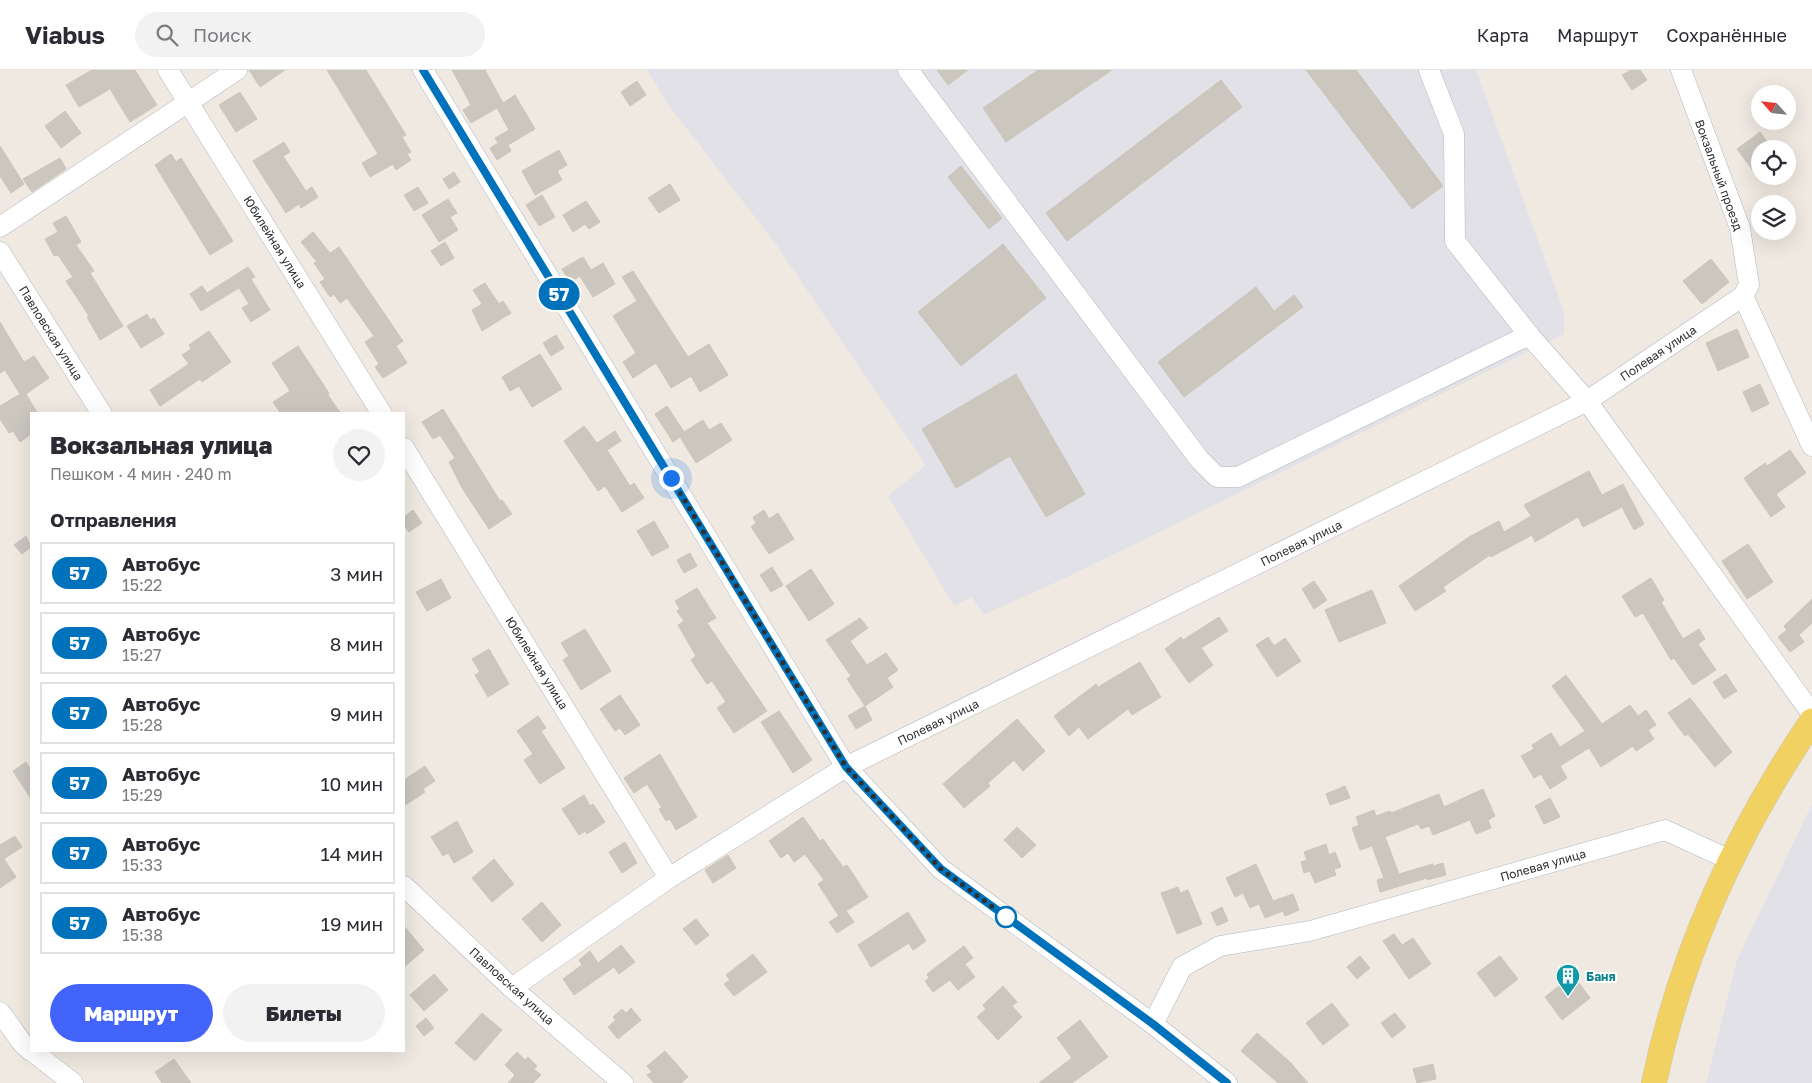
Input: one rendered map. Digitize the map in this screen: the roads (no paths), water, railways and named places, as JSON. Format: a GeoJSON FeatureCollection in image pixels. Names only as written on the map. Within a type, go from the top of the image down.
{"type":"FeatureCollection","features":[{"type":"Feature","properties":{"kind":"main road"},"geometry":{"type":"LineString","coordinates":[[1654,1083],[1671,1013],[1689,959],[1730,860],[1780,768],[1812,721]]}},
{"type":"Feature","properties":{"kind":"street","name":"Юбилейная улица"},"geometry":{"type":"LineString","coordinates":[[168,70],[381,412]]}},
{"type":"Feature","properties":{"kind":"street"},"geometry":{"type":"LineString","coordinates":[[0,227],[237,70]]}},
{"type":"Feature","properties":{"kind":"street"},"geometry":{"type":"LineString","coordinates":[[423,70],[846,767],[941,869],[1153,1024],[1227,1083]]}},
{"type":"Feature","properties":{"kind":"street"},"geometry":{"type":"LineString","coordinates":[[908,70],[1199,459],[1217,477],[1238,477],[1529,335]]}},
{"type":"Feature","properties":{"kind":"street"},"geometry":{"type":"LineString","coordinates":[[1429,70],[1454,134],[1456,241],[1529,335],[1587,401],[1812,714]]}},
{"type":"Feature","properties":{"kind":"street","name":"Вокзальный проезд"},"geometry":{"type":"LineString","coordinates":[[1681,70],[1740,228],[1749,285],[1743,296]]}},
{"type":"Feature","properties":{"kind":"street","name":"Павловская улица"},"geometry":{"type":"LineString","coordinates":[[0,252],[101,412]]}},
{"type":"Feature","properties":{"kind":"street"},"geometry":{"type":"LineString","coordinates":[[1743,296],[1812,446]]}},
{"type":"Feature","properties":{"kind":"street","name":"Полевая улица"},"geometry":{"type":"LineString","coordinates":[[512,988],[669,878],[846,767],[1587,401],[1743,296]]}},
{"type":"Feature","properties":{"kind":"street","name":"Юбилейная улица"},"geometry":{"type":"LineString","coordinates":[[405,450],[669,878]]}},
{"type":"Feature","properties":{"kind":"street","name":"Полевая улица"},"geometry":{"type":"LineString","coordinates":[[1153,1024],[1182,968],[1220,946],[1310,931],[1665,830],[1730,860]]}},
{"type":"Feature","properties":{"kind":"street","name":"Павловская улица"},"geometry":{"type":"LineString","coordinates":[[405,887],[512,988],[622,1083]]}},
{"type":"Feature","properties":{"kind":"street"},"geometry":{"type":"LineString","coordinates":[[0,1012],[23,1044],[30,1049]]}},
{"type":"Feature","properties":{"kind":"street"},"geometry":{"type":"LineString","coordinates":[[33,1052],[73,1083]]}},
{"type":"Feature","properties":{"kind":"place","name":"Баня"},"geometry":{"type":"Point","coordinates":[1568,997]}}]}
